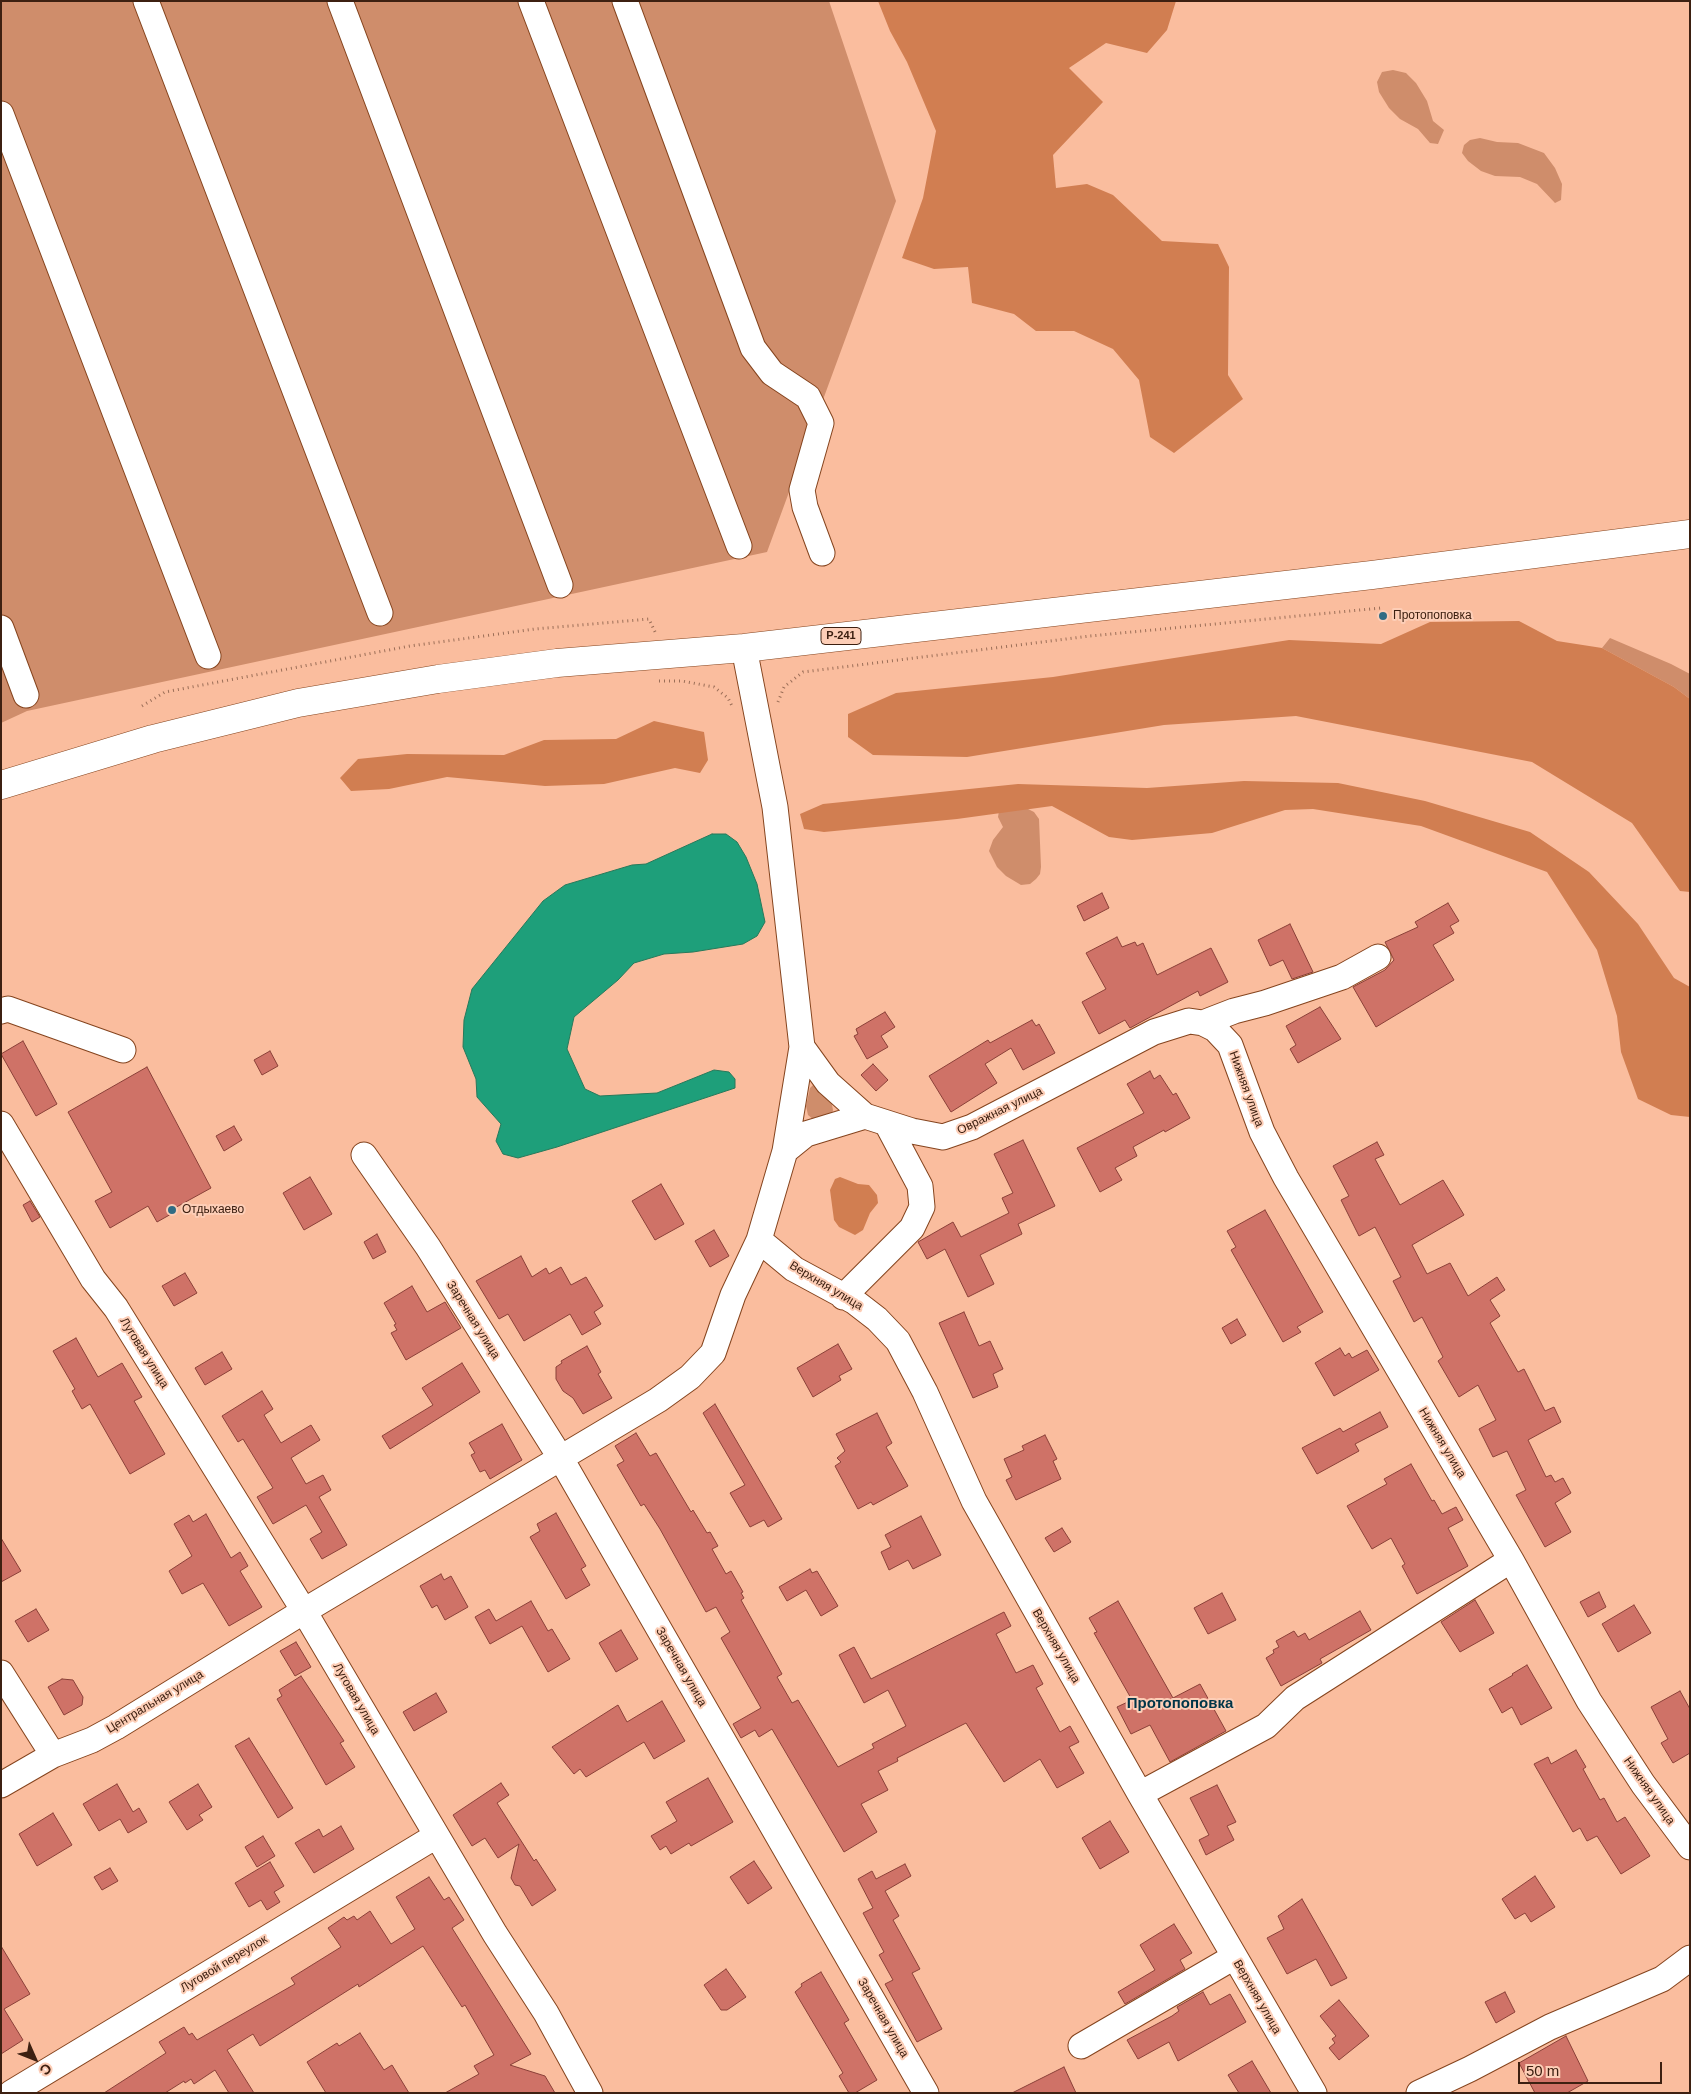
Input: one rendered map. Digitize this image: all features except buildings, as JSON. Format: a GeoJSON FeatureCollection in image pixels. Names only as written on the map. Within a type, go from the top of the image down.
{"type":"FeatureCollection","features":[{"type":"Feature","properties":{"kind":"highway","name":"Р-241"},"geometry":{"type":"LineString","coordinates":[[1,785],[153,739],[298,703],[438,679],[557,663],[744,648],[1372,575],[1690,534]]}},
{"type":"Feature","properties":{"kind":"street"},"geometry":{"type":"LineString","coordinates":[[146,1],[380,612]]}},
{"type":"Feature","properties":{"kind":"street"},"geometry":{"type":"LineString","coordinates":[[340,1],[560,585]]}},
{"type":"Feature","properties":{"kind":"street"},"geometry":{"type":"LineString","coordinates":[[531,1],[739,546]]}},
{"type":"Feature","properties":{"kind":"street"},"geometry":{"type":"LineString","coordinates":[[625,1],[753,348],[772,373],[808,397],[821,423],[802,490],[805,507],[822,553]]}},
{"type":"Feature","properties":{"kind":"street"},"geometry":{"type":"LineString","coordinates":[[1,114],[208,656]]}},
{"type":"Feature","properties":{"kind":"street"},"geometry":{"type":"LineString","coordinates":[[1,628],[26,695]]}},
{"type":"Feature","properties":{"kind":"street"},"geometry":{"type":"LineString","coordinates":[[744,648],[775,806],[802,1047],[785,1151],[759,1240]]}},
{"type":"Feature","properties":{"kind":"street","name":"Овражная улица"},"geometry":{"type":"LineString","coordinates":[[802,1047],[828,1083],[876,1120],[943,1137],[972,1127],[1154,1032],[1189,1021],[1209,1026],[1234,1011],[1265,1003],[1342,977],[1378,957]]}},
{"type":"Feature","properties":{"kind":"street"},"geometry":{"type":"LineString","coordinates":[[1,1011],[8,1008],[123,1050]]}},
{"type":"Feature","properties":{"kind":"street","name":"Нижняя улица"},"geometry":{"type":"LineString","coordinates":[[1209,1026],[1230,1045],[1262,1132],[1286,1178],[1510,1560],[1589,1701],[1642,1784],[1690,1848]]}},
{"type":"Feature","properties":{"kind":"street"},"geometry":{"type":"LineString","coordinates":[[785,1151],[806,1134],[876,1120],[920,1186],[922,1207],[912,1228],[843,1297]]}},
{"type":"Feature","properties":{"kind":"street","name":"Луговая улица"},"geometry":{"type":"LineString","coordinates":[[1,1124],[93,1280],[116,1308],[304,1611],[436,1836],[495,1934],[546,2013],[590,2093]]}},
{"type":"Feature","properties":{"kind":"street","name":"Заречная улица"},"geometry":{"type":"LineString","coordinates":[[364,1155],[428,1247],[560,1457],[926,2093]]}},
{"type":"Feature","properties":{"kind":"street","name":"Верхняя улица"},"geometry":{"type":"LineString","coordinates":[[759,1240],[794,1269],[855,1302],[877,1319],[898,1342],[925,1392],[974,1502],[1140,1794],[1314,2093]]}},
{"type":"Feature","properties":{"kind":"street","name":"Центральная улица"},"geometry":{"type":"LineString","coordinates":[[1,1785],[53,1755],[92,1740],[116,1728],[304,1611],[658,1400],[690,1377],[714,1353],[733,1295],[759,1240]]}},
{"type":"Feature","properties":{"kind":"street"},"geometry":{"type":"LineString","coordinates":[[1140,1794],[1266,1726],[1295,1698],[1510,1560]]}},
{"type":"Feature","properties":{"kind":"street"},"geometry":{"type":"LineString","coordinates":[[1,1673],[53,1755]]}},
{"type":"Feature","properties":{"kind":"street","name":"Луговой переулок"},"geometry":{"type":"LineString","coordinates":[[11,2093],[436,1836]]}},
{"type":"Feature","properties":{"kind":"street"},"geometry":{"type":"LineString","coordinates":[[1081,2046],[1234,1957]]}},
{"type":"Feature","properties":{"kind":"street"},"geometry":{"type":"LineString","coordinates":[[1419,2093],[1460,2084],[1550,2027],[1662,1978],[1690,1958]]}},
{"type":"Feature","properties":{"kind":"path"},"geometry":{"type":"LineString","coordinates":[[776,706],[784,688],[803,672],[1090,636],[1380,608]]}},
{"type":"Feature","properties":{"kind":"path"},"geometry":{"type":"LineString","coordinates":[[142,706],[165,692],[410,646],[535,629],[649,619],[656,634]]}},
{"type":"Feature","properties":{"kind":"path"},"geometry":{"type":"LineString","coordinates":[[659,681],[682,681],[714,687],[728,698],[735,711]]}},
{"type":"Feature","properties":{"kind":"shaded area"},"geometry":{"type":"Polygon","coordinates":[[[1,1],[829,1],[896,201],[767,552],[27,711],[1,723],[1,1]]]}},
{"type":"Feature","properties":{"kind":"shaded area"},"geometry":{"type":"Polygon","coordinates":[[[878,1],[1176,1],[1167,30],[1147,53],[1106,43],[1069,68],[1103,102],[1053,155],[1056,188],[1087,184],[1113,195],[1162,241],[1218,244],[1229,267],[1228,375],[1243,399],[1174,453],[1150,437],[1139,380],[1113,349],[1074,331],[1036,331],[1014,314],[972,303],[968,267],[934,269],[902,258],[923,198],[936,131],[907,62],[890,31],[878,1]]]}},
{"type":"Feature","properties":{"kind":"shaded area"},"geometry":{"type":"Polygon","coordinates":[[[1393,70],[1406,73],[1416,83],[1427,101],[1433,121],[1444,130],[1438,144],[1430,143],[1418,129],[1400,119],[1389,108],[1379,92],[1377,82],[1382,72],[1393,70]]]}},
{"type":"Feature","properties":{"kind":"shaded area"},"geometry":{"type":"Polygon","coordinates":[[[1480,138],[1497,142],[1518,143],[1544,153],[1555,168],[1562,184],[1561,200],[1555,203],[1537,184],[1520,177],[1495,176],[1481,171],[1468,161],[1462,153],[1464,145],[1470,140],[1480,138]]]}},
{"type":"Feature","properties":{"kind":"shaded area"},"geometry":{"type":"Polygon","coordinates":[[[1519,621],[1557,641],[1602,648],[1674,687],[1690,699],[1690,892],[1680,891],[1632,823],[1532,762],[1296,716],[1164,725],[967,757],[873,755],[848,737],[848,714],[896,693],[1053,677],[1289,640],[1381,644],[1430,622],[1519,621]]]}},
{"type":"Feature","properties":{"kind":"shaded area"},"geometry":{"type":"Polygon","coordinates":[[[1610,638],[1690,674],[1690,699],[1674,687],[1602,648],[1610,638]]]}},
{"type":"Feature","properties":{"kind":"shaded area"},"geometry":{"type":"Polygon","coordinates":[[[654,721],[704,732],[708,760],[700,773],[675,768],[604,784],[545,786],[447,777],[389,789],[351,791],[340,778],[358,759],[407,754],[504,755],[544,740],[616,739],[654,721]]]}},
{"type":"Feature","properties":{"kind":"shaded area"},"geometry":{"type":"Polygon","coordinates":[[[1244,781],[1338,783],[1425,801],[1530,832],[1589,872],[1638,924],[1674,978],[1690,987],[1690,1117],[1671,1115],[1638,1099],[1621,1052],[1617,1016],[1597,950],[1547,872],[1421,826],[1313,809],[1285,810],[1212,833],[1132,840],[1109,837],[1052,806],[957,819],[824,832],[804,829],[800,814],[823,804],[1018,784],[1147,788],[1244,781]]]}},
{"type":"Feature","properties":{"kind":"shaded area"},"geometry":{"type":"Polygon","coordinates":[[[1024,807],[1034,812],[1039,819],[1041,867],[1040,874],[1036,879],[1030,884],[1021,885],[1006,876],[997,867],[989,851],[993,840],[1003,827],[998,817],[999,811],[1024,807]]]}},
{"type":"Feature","properties":{"kind":"shaded area"},"geometry":{"type":"Polygon","coordinates":[[[712,834],[726,834],[737,842],[746,857],[757,884],[765,922],[757,936],[743,944],[693,952],[664,954],[634,963],[618,980],[574,1017],[567,1049],[585,1089],[600,1096],[657,1093],[714,1070],[729,1072],[735,1079],[735,1088],[557,1147],[518,1158],[503,1154],[496,1141],[501,1124],[477,1097],[476,1079],[463,1047],[464,1020],[472,989],[543,901],[565,885],[632,865],[646,864],[712,834]]]}},
{"type":"Feature","properties":{"kind":"shaded area"},"geometry":{"type":"Polygon","coordinates":[[[815,1083],[831,1100],[833,1110],[832,1114],[815,1121],[808,1115],[806,1106],[810,1088],[815,1083]]]}},
{"type":"Feature","properties":{"kind":"shaded area"},"geometry":{"type":"Polygon","coordinates":[[[840,1177],[858,1184],[869,1185],[877,1195],[878,1203],[870,1213],[863,1230],[855,1235],[839,1227],[834,1220],[830,1190],[835,1179],[840,1177]]]}},
{"type":"Feature","properties":{"kind":"place","name":"Протопоповка"},"geometry":{"type":"Point","coordinates":[1383,616]}},
{"type":"Feature","properties":{"kind":"place","name":"Отдыхаево"},"geometry":{"type":"Point","coordinates":[172,1210]}},
{"type":"Feature","properties":{"kind":"district","name":"Протопоповка"},"geometry":{"type":"Point","coordinates":[1180,1704]}}]}
